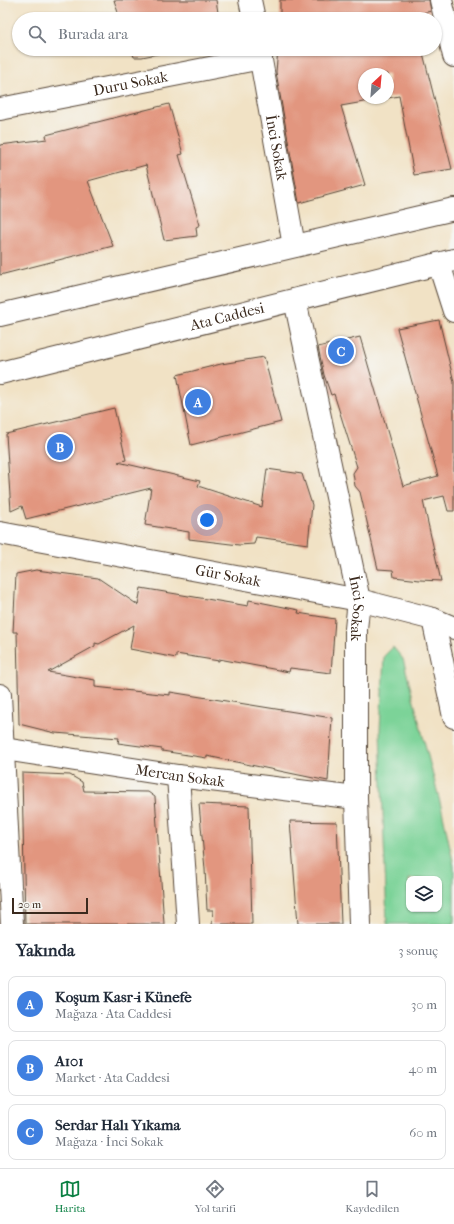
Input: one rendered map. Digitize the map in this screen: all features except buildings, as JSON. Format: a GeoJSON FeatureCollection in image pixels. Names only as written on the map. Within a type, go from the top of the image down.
{"type":"FeatureCollection","features":[{"type":"Feature","properties":{"kind":"street"},"geometry":{"type":"LineString","coordinates":[[250,0],[253,12]]}},
{"type":"Feature","properties":{"kind":"street"},"geometry":{"type":"LineString","coordinates":[[440,0],[454,56]]}},
{"type":"Feature","properties":{"kind":"street","name":"Duru Sokak"},"geometry":{"type":"LineString","coordinates":[[0,109],[251,56]]}},
{"type":"Feature","properties":{"kind":"street","name":"İnci Sokak"},"geometry":{"type":"LineString","coordinates":[[260,56],[294,246]]}},
{"type":"Feature","properties":{"kind":"street"},"geometry":{"type":"LineString","coordinates":[[0,315],[454,209]]}},
{"type":"Feature","properties":{"kind":"street"},"geometry":{"type":"LineString","coordinates":[[446,262],[454,311]]}},
{"type":"Feature","properties":{"kind":"street","name":"Ata Caddesi"},"geometry":{"type":"LineString","coordinates":[[0,373],[446,262]]}},
{"type":"Feature","properties":{"kind":"street","name":"İnci Sokak"},"geometry":{"type":"LineString","coordinates":[[295,300],[359,600],[356,629],[356,798],[360,924]]}},
{"type":"Feature","properties":{"kind":"street","name":"Gür Sokak"},"geometry":{"type":"LineString","coordinates":[[0,533],[359,600],[433,619],[454,628]]}},
{"type":"Feature","properties":{"kind":"street"},"geometry":{"type":"LineString","coordinates":[[433,619],[454,717]]}},
{"type":"Feature","properties":{"kind":"street"},"geometry":{"type":"LineString","coordinates":[[0,695],[12,924]]}},
{"type":"Feature","properties":{"kind":"street","name":"Mercan Sokak"},"geometry":{"type":"LineString","coordinates":[[4,749],[178,776],[356,798]]}},
{"type":"Feature","properties":{"kind":"street"},"geometry":{"type":"LineString","coordinates":[[178,776],[188,924]]}},
{"type":"Feature","properties":{"kind":"green space"},"geometry":{"type":"Polygon","coordinates":[[[393,647],[403,659],[442,810],[454,866],[454,924],[387,924],[380,730],[384,656],[393,647]]]}},
{"type":"Feature","properties":{"kind":"place","name":"Serdar Halı Yıkama"},"geometry":{"type":"Point","coordinates":[341,351]}},
{"type":"Feature","properties":{"kind":"place","name":"Koşum Kasr-i Künefe"},"geometry":{"type":"Point","coordinates":[198,402]}},
{"type":"Feature","properties":{"kind":"place","name":"A101"},"geometry":{"type":"Point","coordinates":[60,447]}}]}
